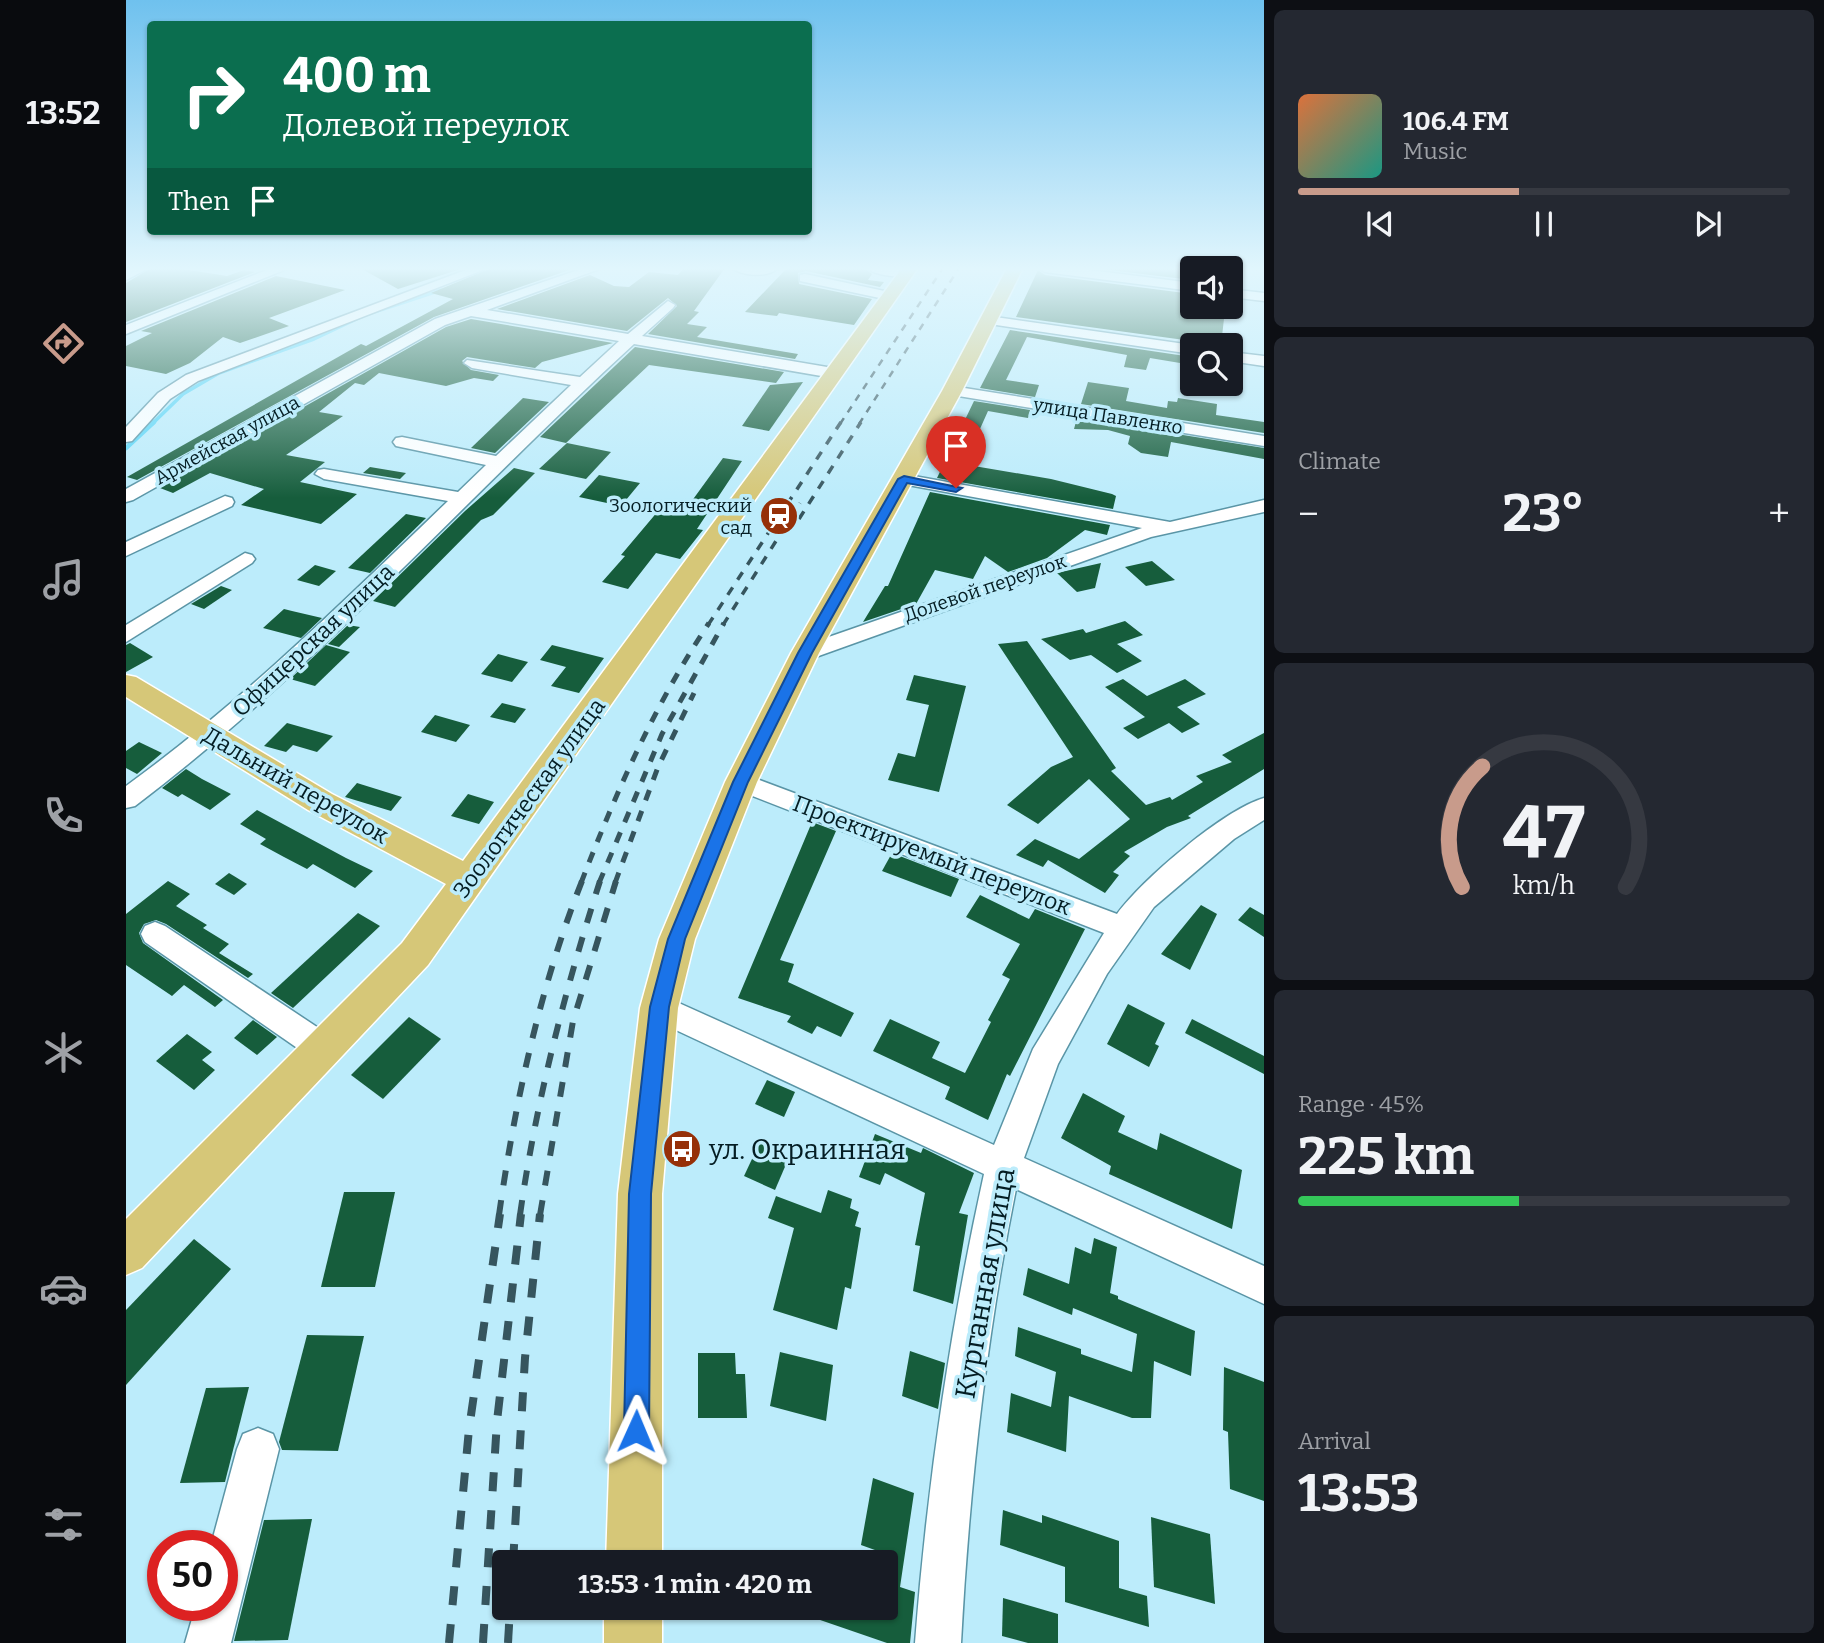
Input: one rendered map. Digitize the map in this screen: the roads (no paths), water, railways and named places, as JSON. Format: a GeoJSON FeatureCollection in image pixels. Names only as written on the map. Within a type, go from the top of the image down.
{"type":"FeatureCollection","features":[{"type":"Feature","properties":{"kind":"main road","name":"Зоологическая улица"},"geometry":{"type":"LineString","coordinates":[[126,1252],[415,954],[854,345]]}},
{"type":"Feature","properties":{"kind":"main road"},"geometry":{"type":"LineString","coordinates":[[634,1550],[640,1194],[659,1007],[677,939],[741,782],[805,653],[904,479],[975,345]]}},
{"type":"Feature","properties":{"kind":"main road","name":"Дальний переулок"},"geometry":{"type":"LineString","coordinates":[[126,684],[320,802],[470,881]]}},
{"type":"Feature","properties":{"kind":"main road"},"geometry":{"type":"LineString","coordinates":[[633,1620],[633,1643]]}},
{"type":"Feature","properties":{"kind":"street"},"geometry":{"type":"LineString","coordinates":[[126,437],[164,396],[192,378],[280,345]]}},
{"type":"Feature","properties":{"kind":"street","name":"Армейская улица"},"geometry":{"type":"LineString","coordinates":[[126,496],[399,345]]}},
{"type":"Feature","properties":{"kind":"street","name":"Офицерская улица"},"geometry":{"type":"LineString","coordinates":[[126,799],[209,736],[402,558],[460,498],[623,345]]}},
{"type":"Feature","properties":{"kind":"street"},"geometry":{"type":"LineString","coordinates":[[657,345],[834,373]]}},
{"type":"Feature","properties":{"kind":"street"},"geometry":{"type":"LineString","coordinates":[[1150,345],[1180,349]]}},
{"type":"Feature","properties":{"kind":"street"},"geometry":{"type":"LineString","coordinates":[[1243,358],[1264,361]]}},
{"type":"Feature","properties":{"kind":"street"},"geometry":{"type":"LineString","coordinates":[[472,363],[580,382]]}},
{"type":"Feature","properties":{"kind":"street","name":"улица Павленко"},"geometry":{"type":"LineString","coordinates":[[952,391],[1264,442]]}},
{"type":"Feature","properties":{"kind":"street"},"geometry":{"type":"LineString","coordinates":[[402,442],[498,462]]}},
{"type":"Feature","properties":{"kind":"street"},"geometry":{"type":"LineString","coordinates":[[324,474],[460,498]]}},
{"type":"Feature","properties":{"kind":"street","name":"Долевой переулок"},"geometry":{"type":"LineString","coordinates":[[904,479],[1166,526]]}},
{"type":"Feature","properties":{"kind":"street"},"geometry":{"type":"LineString","coordinates":[[126,550],[225,502]]}},
{"type":"Feature","properties":{"kind":"street","name":"Долевой переулок"},"geometry":{"type":"LineString","coordinates":[[805,653],[1166,526],[1264,506]]}},
{"type":"Feature","properties":{"kind":"street"},"geometry":{"type":"LineString","coordinates":[[126,635],[244,559]]}},
{"type":"Feature","properties":{"kind":"street","name":"Проектируемый переулок"},"geometry":{"type":"LineString","coordinates":[[741,782],[1123,928]]}},
{"type":"Feature","properties":{"kind":"street","name":"Курганная улица"},"geometry":{"type":"LineString","coordinates":[[938,1643],[943,1569],[981,1272],[1004,1164],[1044,1059],[1097,965],[1144,900],[1226,832],[1264,807]]}},
{"type":"Feature","properties":{"kind":"street"},"geometry":{"type":"LineString","coordinates":[[155,934],[324,1049]]}},
{"type":"Feature","properties":{"kind":"street"},"geometry":{"type":"LineString","coordinates":[[659,1007],[1264,1285]]}},
{"type":"Feature","properties":{"kind":"street"},"geometry":{"type":"LineString","coordinates":[[237,1530],[258,1448]]}},
{"type":"Feature","properties":{"kind":"street"},"geometry":{"type":"LineString","coordinates":[[208,1643],[214,1621]]}},
{"type":"Feature","properties":{"kind":"waterway"},"geometry":{"type":"LineString","coordinates":[[152,424],[183,394],[219,373],[298,345]]}},
{"type":"Feature","properties":{"kind":"waterway"},"geometry":{"type":"LineString","coordinates":[[126,448],[154,422]]}},
{"type":"Feature","properties":{"kind":"railway"},"geometry":{"type":"LineString","coordinates":[[840,424],[892,345]]}},
{"type":"Feature","properties":{"kind":"railway"},"geometry":{"type":"LineString","coordinates":[[859,424],[910,345]]}},
{"type":"Feature","properties":{"kind":"railway"},"geometry":{"type":"LineString","coordinates":[[708,625],[841,422]]}},
{"type":"Feature","properties":{"kind":"railway"},"geometry":{"type":"LineString","coordinates":[[799,519],[861,422]]}},
{"type":"Feature","properties":{"kind":"railway"},"geometry":{"type":"LineString","coordinates":[[723,625],[800,503]]}},
{"type":"Feature","properties":{"kind":"railway"},"geometry":{"type":"LineString","coordinates":[[581,883],[638,749],[689,654],[709,623]]}},
{"type":"Feature","properties":{"kind":"railway"},"geometry":{"type":"LineString","coordinates":[[599,883],[662,734],[724,623]]}},
{"type":"Feature","properties":{"kind":"railway"},"geometry":{"type":"LineString","coordinates":[[615,883],[658,767],[694,693]]}},
{"type":"Feature","properties":{"kind":"railway"},"geometry":{"type":"LineString","coordinates":[[499,1215],[531,1045],[554,962],[582,881]]}},
{"type":"Feature","properties":{"kind":"railway"},"geometry":{"type":"LineString","coordinates":[[520,1215],[534,1130],[553,1046],[600,881]]}},
{"type":"Feature","properties":{"kind":"railway"},"geometry":{"type":"LineString","coordinates":[[540,1215],[573,1021],[616,881]]}},
{"type":"Feature","properties":{"kind":"railway"},"geometry":{"type":"LineString","coordinates":[[449,1643],[469,1429],[500,1214]]}},
{"type":"Feature","properties":{"kind":"railway"},"geometry":{"type":"LineString","coordinates":[[483,1643],[497,1421],[521,1214]]}},
{"type":"Feature","properties":{"kind":"railway"},"geometry":{"type":"LineString","coordinates":[[514,1550],[525,1358],[540,1214]]}},
{"type":"Feature","properties":{"kind":"railway"},"geometry":{"type":"LineString","coordinates":[[508,1643],[509,1620]]}},
{"type":"Feature","properties":{"kind":"place","name":"Зоологический сад"},"geometry":{"type":"Point","coordinates":[779,516]}},
{"type":"Feature","properties":{"kind":"place","name":"ул. Окраинная"},"geometry":{"type":"Point","coordinates":[682,1149]}}]}
